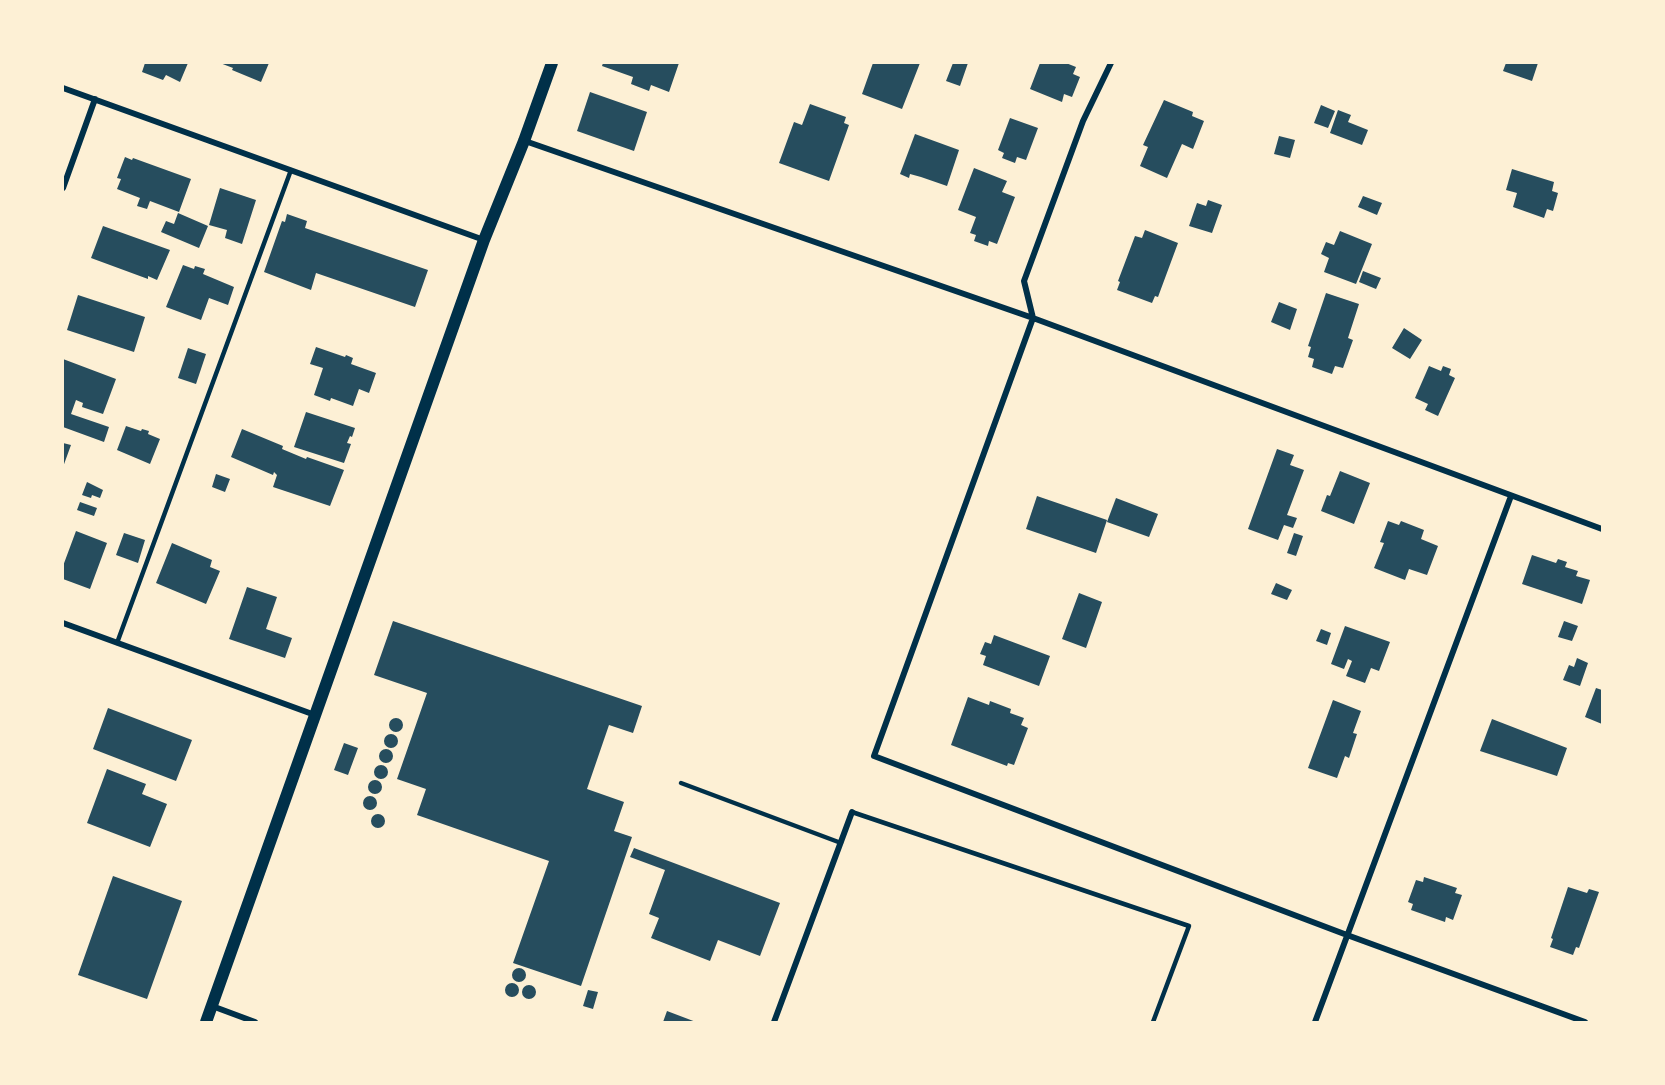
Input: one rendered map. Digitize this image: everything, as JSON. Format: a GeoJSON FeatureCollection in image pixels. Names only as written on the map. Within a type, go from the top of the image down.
{"type":"FeatureCollection","features":[{"type":"Feature","properties":{"kind":"main road"},"geometry":{"type":"LineString","coordinates":[[206,1022],[484,240],[524,141],[552,63]]}},
{"type":"Feature","properties":{"kind":"street"},"geometry":{"type":"LineString","coordinates":[[1110,63],[1083,121],[1024,281],[1033,318],[874,756],[1347,935],[1585,1022]]}},
{"type":"Feature","properties":{"kind":"street"},"geometry":{"type":"LineString","coordinates":[[63,88],[484,240]]}},
{"type":"Feature","properties":{"kind":"street"},"geometry":{"type":"LineString","coordinates":[[63,188],[95,99]]}},
{"type":"Feature","properties":{"kind":"street"},"geometry":{"type":"LineString","coordinates":[[524,141],[1033,318],[1602,529]]}},
{"type":"Feature","properties":{"kind":"street"},"geometry":{"type":"LineString","coordinates":[[1315,1022],[1510,496]]}},
{"type":"Feature","properties":{"kind":"street"},"geometry":{"type":"LineString","coordinates":[[63,623],[315,715]]}},
{"type":"Feature","properties":{"kind":"street"},"geometry":{"type":"LineString","coordinates":[[774,1022],[852,812]]}},
{"type":"Feature","properties":{"kind":"street"},"geometry":{"type":"LineString","coordinates":[[212,1006],[255,1022]]}},
{"type":"Feature","properties":{"kind":"lane"},"geometry":{"type":"LineString","coordinates":[[117,643],[291,170]]}},
{"type":"Feature","properties":{"kind":"lane"},"geometry":{"type":"LineString","coordinates":[[681,783],[841,843]]}},
{"type":"Feature","properties":{"kind":"lane"},"geometry":{"type":"LineString","coordinates":[[852,812],[1189,926],[1153,1022]]}},
{"type":"Feature","properties":{"kind":"building"},"geometry":{"type":"Polygon","coordinates":[[[145,63],[188,63],[180,82],[166,75],[163,80],[142,72],[145,63]]]}},
{"type":"Feature","properties":{"kind":"building"},"geometry":{"type":"Polygon","coordinates":[[[220,63],[269,63],[261,82],[220,63]]]}},
{"type":"Feature","properties":{"kind":"building"},"geometry":{"type":"Polygon","coordinates":[[[603,63],[679,63],[669,92],[651,85],[649,91],[631,84],[633,77],[602,66],[603,63]]]}},
{"type":"Feature","properties":{"kind":"building"},"geometry":{"type":"Polygon","coordinates":[[[873,63],[920,63],[902,109],[862,94],[873,63]]]}},
{"type":"Feature","properties":{"kind":"building"},"geometry":{"type":"Polygon","coordinates":[[[953,63],[968,63],[960,86],[946,81],[953,63]]]}},
{"type":"Feature","properties":{"kind":"building"},"geometry":{"type":"Polygon","coordinates":[[[1040,63],[1066,63],[1076,67],[1073,74],[1080,77],[1072,97],[1064,94],[1062,102],[1030,89],[1040,63]]]}},
{"type":"Feature","properties":{"kind":"building"},"geometry":{"type":"Polygon","coordinates":[[[1506,63],[1538,63],[1532,81],[1503,71],[1506,63]]]}},
{"type":"Feature","properties":{"kind":"building"},"geometry":{"type":"Polygon","coordinates":[[[590,92],[647,112],[634,151],[577,131],[590,92]]]}},
{"type":"Feature","properties":{"kind":"building"},"geometry":{"type":"Polygon","coordinates":[[[1164,100],[1193,112],[1192,116],[1204,121],[1193,149],[1182,144],[1167,178],[1140,166],[1148,147],[1143,145],[1164,100]]]}},
{"type":"Feature","properties":{"kind":"building"},"geometry":{"type":"Polygon","coordinates":[[[810,104],[846,117],[844,123],[849,125],[829,181],[779,163],[794,122],[802,125],[810,104]]]}},
{"type":"Feature","properties":{"kind":"building"},"geometry":{"type":"Polygon","coordinates":[[[1321,105],[1335,111],[1328,128],[1314,123],[1321,105]]]}},
{"type":"Feature","properties":{"kind":"building"},"geometry":{"type":"Polygon","coordinates":[[[1338,110],[1351,115],[1348,122],[1368,130],[1362,145],[1330,133],[1338,110]]]}},
{"type":"Feature","properties":{"kind":"building"},"geometry":{"type":"Polygon","coordinates":[[[1010,118],[1038,128],[1026,160],[1017,157],[1015,163],[1002,158],[1004,153],[998,150],[1010,118]]]}},
{"type":"Feature","properties":{"kind":"building"},"geometry":{"type":"Polygon","coordinates":[[[915,134],[959,150],[947,186],[910,174],[909,178],[900,174],[915,134]]]}},
{"type":"Feature","properties":{"kind":"building"},"geometry":{"type":"Polygon","coordinates":[[[1279,136],[1295,140],[1290,158],[1274,154],[1279,136]]]}},
{"type":"Feature","properties":{"kind":"building"},"geometry":{"type":"Polygon","coordinates":[[[125,157],[191,179],[179,212],[150,201],[147,209],[137,206],[140,198],[117,189],[121,179],[117,178],[125,157]]]}},
{"type":"Feature","properties":{"kind":"building"},"geometry":{"type":"Polygon","coordinates":[[[974,168],[1007,181],[1002,192],[1015,197],[997,244],[989,241],[988,246],[974,241],[976,235],[970,233],[976,217],[958,210],[974,168]]]}},
{"type":"Feature","properties":{"kind":"building"},"geometry":{"type":"Polygon","coordinates":[[[1512,169],[1554,182],[1552,191],[1558,193],[1553,211],[1547,209],[1544,218],[1513,207],[1517,193],[1506,190],[1512,169]]]}},
{"type":"Feature","properties":{"kind":"building"},"geometry":{"type":"Polygon","coordinates":[[[220,188],[256,200],[242,244],[225,238],[227,230],[209,225],[220,188]]]}},
{"type":"Feature","properties":{"kind":"building"},"geometry":{"type":"Polygon","coordinates":[[[1363,196],[1382,203],[1377,215],[1358,207],[1363,196]]]}},
{"type":"Feature","properties":{"kind":"building"},"geometry":{"type":"Polygon","coordinates":[[[1208,200],[1222,205],[1212,233],[1189,226],[1197,203],[1206,206],[1208,200]]]}},
{"type":"Feature","properties":{"kind":"building"},"geometry":{"type":"Polygon","coordinates":[[[178,213],[208,226],[199,248],[161,232],[166,221],[174,224],[178,213]]]}},
{"type":"Feature","properties":{"kind":"building"},"geometry":{"type":"Polygon","coordinates":[[[287,214],[307,221],[305,228],[428,270],[415,307],[316,273],[311,290],[264,272],[282,221],[285,222],[287,214]]]}},
{"type":"Feature","properties":{"kind":"building"},"geometry":{"type":"Polygon","coordinates":[[[103,226],[170,250],[157,280],[148,276],[148,279],[91,258],[103,226]]]}},
{"type":"Feature","properties":{"kind":"building"},"geometry":{"type":"Polygon","coordinates":[[[1145,230],[1178,243],[1158,297],[1155,296],[1152,303],[1117,290],[1120,282],[1118,281],[1135,236],[1142,238],[1145,230]]]}},
{"type":"Feature","properties":{"kind":"building"},"geometry":{"type":"Polygon","coordinates":[[[1340,231],[1372,244],[1356,284],[1324,272],[1329,258],[1321,254],[1326,242],[1334,245],[1340,231]]]}},
{"type":"Feature","properties":{"kind":"building"},"geometry":{"type":"Polygon","coordinates":[[[183,265],[194,269],[195,266],[205,269],[203,274],[234,287],[228,305],[209,298],[201,320],[166,307],[183,265]]]}},
{"type":"Feature","properties":{"kind":"building"},"geometry":{"type":"Polygon","coordinates":[[[1363,271],[1381,278],[1376,289],[1359,282],[1363,271]]]}},
{"type":"Feature","properties":{"kind":"building"},"geometry":{"type":"Polygon","coordinates":[[[1326,293],[1359,304],[1348,338],[1353,340],[1343,368],[1335,366],[1332,374],[1312,367],[1314,359],[1308,357],[1311,347],[1308,346],[1326,293]]]}},
{"type":"Feature","properties":{"kind":"building"},"geometry":{"type":"Polygon","coordinates":[[[78,295],[145,317],[134,352],[67,330],[78,295]]]}},
{"type":"Feature","properties":{"kind":"building"},"geometry":{"type":"Polygon","coordinates":[[[1279,302],[1297,309],[1290,330],[1271,322],[1279,302]]]}},
{"type":"Feature","properties":{"kind":"building"},"geometry":{"type":"Polygon","coordinates":[[[1404,328],[1422,340],[1410,359],[1392,348],[1404,328]]]}},
{"type":"Feature","properties":{"kind":"building"},"geometry":{"type":"Polygon","coordinates":[[[316,347],[353,358],[351,364],[376,373],[369,393],[359,389],[353,406],[314,395],[323,368],[310,364],[316,347]]]}},
{"type":"Feature","properties":{"kind":"building"},"geometry":{"type":"Polygon","coordinates":[[[188,348],[206,354],[196,384],[178,378],[188,348]]]}},
{"type":"Feature","properties":{"kind":"building"},"geometry":{"type":"Polygon","coordinates":[[[63,359],[116,379],[103,414],[82,407],[83,403],[76,400],[71,414],[109,427],[104,442],[63,427],[63,359]]]}},
{"type":"Feature","properties":{"kind":"building"},"geometry":{"type":"Polygon","coordinates":[[[1429,366],[1441,371],[1443,366],[1451,369],[1449,375],[1455,378],[1438,416],[1425,410],[1428,404],[1415,398],[1429,366]]]}},
{"type":"Feature","properties":{"kind":"building"},"geometry":{"type":"Polygon","coordinates":[[[306,412],[355,428],[347,443],[351,444],[344,463],[294,447],[306,412]]]}},
{"type":"Feature","properties":{"kind":"building"},"geometry":{"type":"Polygon","coordinates":[[[126,426],[149,431],[148,434],[160,439],[150,464],[117,450],[126,426]]]}},
{"type":"Feature","properties":{"kind":"building"},"geometry":{"type":"Polygon","coordinates":[[[242,429],[283,446],[282,449],[306,459],[307,457],[344,470],[330,506],[273,487],[277,475],[274,472],[273,475],[231,457],[242,429]]]}},
{"type":"Feature","properties":{"kind":"building"},"geometry":{"type":"Polygon","coordinates":[[[63,443],[71,445],[63,467],[63,443]]]}},
{"type":"Feature","properties":{"kind":"building"},"geometry":{"type":"Polygon","coordinates":[[[1277,449],[1294,455],[1290,465],[1304,470],[1287,515],[1297,518],[1293,528],[1284,525],[1278,540],[1248,529],[1277,449]]]}},
{"type":"Feature","properties":{"kind":"building"},"geometry":{"type":"Polygon","coordinates":[[[1340,471],[1370,483],[1354,524],[1321,511],[1340,471]]]}},
{"type":"Feature","properties":{"kind":"building"},"geometry":{"type":"Polygon","coordinates":[[[216,474],[230,479],[225,492],[212,487],[216,474]]]}},
{"type":"Feature","properties":{"kind":"building"},"geometry":{"type":"Polygon","coordinates":[[[87,482],[103,490],[100,498],[82,495],[87,482]]]}},
{"type":"Feature","properties":{"kind":"building"},"geometry":{"type":"Polygon","coordinates":[[[1037,496],[1107,520],[1096,553],[1026,529],[1037,496]]]}},
{"type":"Feature","properties":{"kind":"building"},"geometry":{"type":"Polygon","coordinates":[[[1116,498],[1158,514],[1149,537],[1107,522],[1116,498]]]}},
{"type":"Feature","properties":{"kind":"building"},"geometry":{"type":"Polygon","coordinates":[[[80,502],[97,508],[94,516],[77,510],[80,502]]]}},
{"type":"Feature","properties":{"kind":"building"},"geometry":{"type":"Polygon","coordinates":[[[1388,521],[1399,525],[1401,521],[1424,530],[1421,539],[1438,546],[1427,575],[1409,569],[1405,580],[1374,568],[1384,543],[1380,542],[1388,521]]]}},
{"type":"Feature","properties":{"kind":"building"},"geometry":{"type":"Polygon","coordinates":[[[76,531],[107,543],[90,589],[63,579],[63,566],[76,531]]]}},
{"type":"Feature","properties":{"kind":"building"},"geometry":{"type":"Polygon","coordinates":[[[124,533],[145,540],[138,563],[116,555],[124,533]]]}},
{"type":"Feature","properties":{"kind":"building"},"geometry":{"type":"Polygon","coordinates":[[[1294,533],[1303,536],[1296,556],[1287,553],[1294,533]]]}},
{"type":"Feature","properties":{"kind":"building"},"geometry":{"type":"Polygon","coordinates":[[[172,543],[212,560],[210,567],[220,571],[206,604],[156,583],[172,543]]]}},
{"type":"Feature","properties":{"kind":"building"},"geometry":{"type":"Polygon","coordinates":[[[1532,555],[1556,563],[1558,559],[1567,562],[1565,567],[1578,571],[1576,576],[1590,580],[1582,604],[1522,584],[1532,555]]]}},
{"type":"Feature","properties":{"kind":"building"},"geometry":{"type":"Polygon","coordinates":[[[1276,583],[1292,590],[1287,600],[1271,594],[1276,583]]]}},
{"type":"Feature","properties":{"kind":"building"},"geometry":{"type":"Polygon","coordinates":[[[247,587],[277,597],[266,629],[292,638],[285,658],[229,639],[247,587]]]}},
{"type":"Feature","properties":{"kind":"building"},"geometry":{"type":"Polygon","coordinates":[[[1079,593],[1102,602],[1086,648],[1062,639],[1079,593]]]}},
{"type":"Feature","properties":{"kind":"building"},"geometry":{"type":"Polygon","coordinates":[[[393,621],[642,706],[633,733],[609,725],[587,789],[624,802],[614,831],[632,837],[581,986],[513,963],[549,861],[417,815],[426,789],[397,779],[427,693],[374,675],[393,621]]]}},
{"type":"Feature","properties":{"kind":"building"},"geometry":{"type":"Polygon","coordinates":[[[1564,621],[1578,626],[1572,641],[1558,637],[1564,621]]]}},
{"type":"Feature","properties":{"kind":"building"},"geometry":{"type":"Polygon","coordinates":[[[1345,626],[1390,642],[1379,671],[1371,668],[1365,683],[1346,676],[1352,661],[1348,659],[1344,669],[1331,664],[1345,626]]]}},
{"type":"Feature","properties":{"kind":"building"},"geometry":{"type":"Polygon","coordinates":[[[1321,629],[1331,633],[1327,645],[1316,641],[1321,629]]]}},
{"type":"Feature","properties":{"kind":"building"},"geometry":{"type":"Polygon","coordinates":[[[994,635],[1050,656],[1039,686],[983,665],[986,656],[980,654],[985,642],[991,644],[994,635]]]}},
{"type":"Feature","properties":{"kind":"building"},"geometry":{"type":"Polygon","coordinates":[[[1577,658],[1588,663],[1580,686],[1563,680],[1569,665],[1574,667],[1577,658]]]}},
{"type":"Feature","properties":{"kind":"building"},"geometry":{"type":"Polygon","coordinates":[[[1596,688],[1602,690],[1602,724],[1585,717],[1596,688]]]}},
{"type":"Feature","properties":{"kind":"building"},"geometry":{"type":"Polygon","coordinates":[[[968,697],[989,705],[990,701],[1011,709],[1010,713],[1024,718],[1021,725],[1028,728],[1014,765],[1008,763],[1007,766],[951,745],[968,697]]]}},
{"type":"Feature","properties":{"kind":"building"},"geometry":{"type":"Polygon","coordinates":[[[1333,700],[1361,711],[1353,733],[1357,734],[1349,758],[1345,756],[1337,778],[1308,768],[1333,700]]]}},
{"type":"Feature","properties":{"kind":"building"},"geometry":{"type":"Polygon","coordinates":[[[108,708],[192,740],[176,781],[93,749],[108,708]]]}},
{"type":"Feature","properties":{"kind":"building"},"geometry":{"type":"Polygon","coordinates":[[[393,718],[399,718],[403,725],[399,732],[393,732],[389,728],[389,722],[393,718]]]}},
{"type":"Feature","properties":{"kind":"building"},"geometry":{"type":"Polygon","coordinates":[[[1492,719],[1567,748],[1557,776],[1480,751],[1492,719]]]}},
{"type":"Feature","properties":{"kind":"building"},"geometry":{"type":"Polygon","coordinates":[[[388,734],[394,734],[398,741],[394,748],[388,748],[384,744],[384,738],[388,734]]]}},
{"type":"Feature","properties":{"kind":"building"},"geometry":{"type":"Polygon","coordinates":[[[344,743],[358,748],[348,775],[334,770],[344,743]]]}},
{"type":"Feature","properties":{"kind":"building"},"geometry":{"type":"Polygon","coordinates":[[[383,749],[389,749],[393,756],[389,763],[383,763],[379,759],[379,753],[383,749]]]}},
{"type":"Feature","properties":{"kind":"building"},"geometry":{"type":"Polygon","coordinates":[[[378,765],[384,765],[388,772],[384,779],[378,779],[374,775],[374,769],[378,765]]]}},
{"type":"Feature","properties":{"kind":"building"},"geometry":{"type":"Polygon","coordinates":[[[107,769],[146,784],[142,794],[167,804],[150,847],[87,823],[107,769]]]}},
{"type":"Feature","properties":{"kind":"building"},"geometry":{"type":"Polygon","coordinates":[[[372,780],[378,780],[382,787],[378,794],[372,794],[368,790],[368,784],[372,780]]]}},
{"type":"Feature","properties":{"kind":"building"},"geometry":{"type":"Polygon","coordinates":[[[367,796],[373,796],[377,803],[373,810],[367,810],[363,806],[363,800],[367,796]]]}},
{"type":"Feature","properties":{"kind":"building"},"geometry":{"type":"Polygon","coordinates":[[[375,814],[381,814],[385,821],[381,828],[375,828],[371,824],[371,818],[375,814]]]}},
{"type":"Feature","properties":{"kind":"building"},"geometry":{"type":"Polygon","coordinates":[[[634,848],[780,903],[760,956],[718,940],[710,961],[651,938],[659,918],[649,914],[665,870],[630,857],[634,848]]]}},
{"type":"Feature","properties":{"kind":"building"},"geometry":{"type":"Polygon","coordinates":[[[113,876],[182,901],[147,999],[78,975],[113,876]]]}},
{"type":"Feature","properties":{"kind":"building"},"geometry":{"type":"Polygon","coordinates":[[[1424,877],[1457,888],[1455,893],[1462,895],[1453,920],[1446,917],[1445,922],[1411,910],[1413,904],[1408,902],[1416,880],[1423,882],[1424,877]]]}},
{"type":"Feature","properties":{"kind":"building"},"geometry":{"type":"Polygon","coordinates":[[[1568,887],[1587,893],[1589,889],[1599,892],[1579,948],[1576,947],[1573,955],[1550,947],[1568,887]]]}},
{"type":"Feature","properties":{"kind":"building"},"geometry":{"type":"Polygon","coordinates":[[[519,968],[524,970],[526,975],[524,980],[519,982],[514,980],[512,975],[514,970],[519,968]]]}},
{"type":"Feature","properties":{"kind":"building"},"geometry":{"type":"Polygon","coordinates":[[[512,983],[517,985],[519,990],[517,995],[512,997],[507,995],[505,990],[507,985],[512,983]]]}},
{"type":"Feature","properties":{"kind":"building"},"geometry":{"type":"Polygon","coordinates":[[[529,985],[534,987],[536,992],[534,997],[529,999],[524,997],[522,992],[524,987],[529,985]]]}},
{"type":"Feature","properties":{"kind":"building"},"geometry":{"type":"Polygon","coordinates":[[[588,990],[598,992],[593,1009],[583,1006],[588,990]]]}},
{"type":"Feature","properties":{"kind":"building"},"geometry":{"type":"Polygon","coordinates":[[[667,1011],[696,1022],[663,1022],[667,1011]]]}}]}
